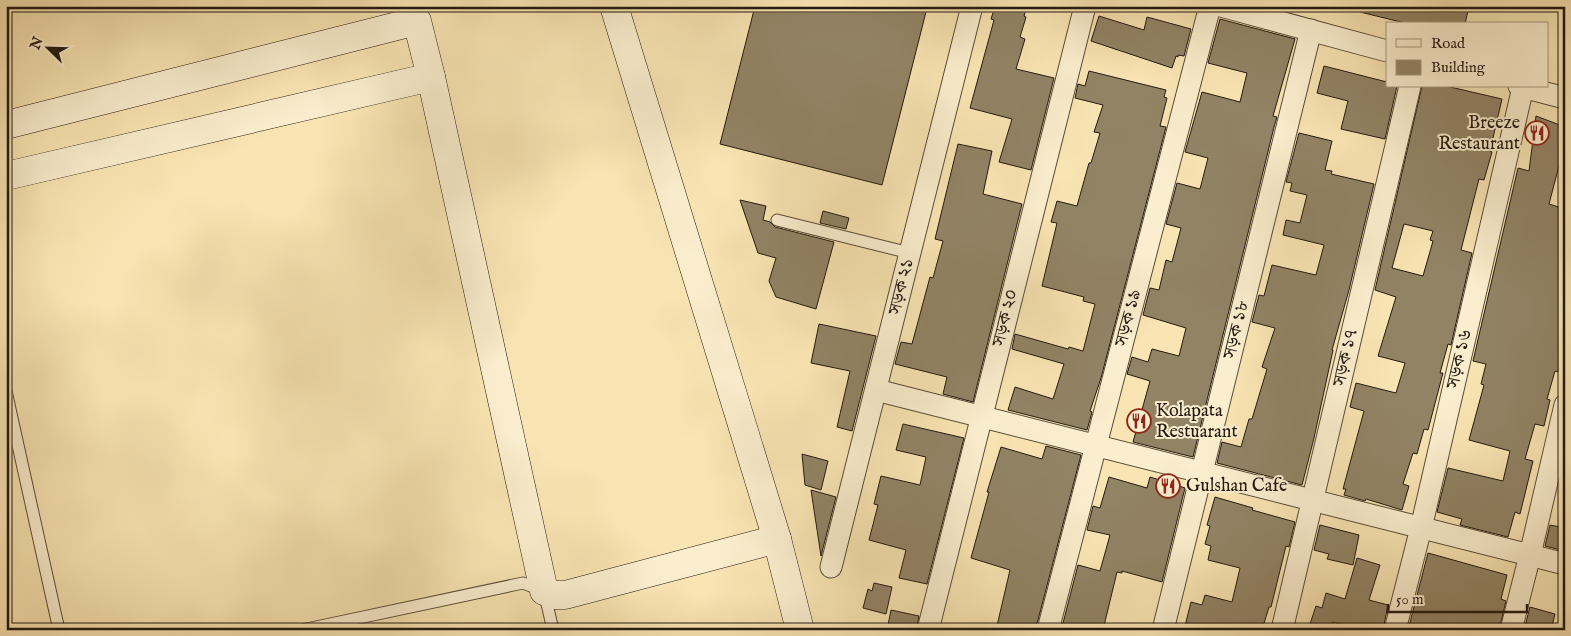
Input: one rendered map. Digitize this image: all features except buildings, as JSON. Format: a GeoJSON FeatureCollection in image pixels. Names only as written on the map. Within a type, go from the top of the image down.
{"type":"FeatureCollection","features":[{"type":"Feature","properties":{"kind":"main road"},"geometry":{"type":"LineString","coordinates":[[614,6],[776,539],[800,630]]}},
{"type":"Feature","properties":{"kind":"main road"},"geometry":{"type":"LineString","coordinates":[[6,124],[415,14],[431,77],[544,592],[565,595],[776,539]]}},
{"type":"Feature","properties":{"kind":"main road"},"geometry":{"type":"LineString","coordinates":[[6,176],[431,77]]}},
{"type":"Feature","properties":{"kind":"street","name":"সড়ক ২১"},"geometry":{"type":"LineString","coordinates":[[832,567],[972,6]]}},
{"type":"Feature","properties":{"kind":"street","name":"সড়ক ২০"},"geometry":{"type":"LineString","coordinates":[[928,630],[1085,6]]}},
{"type":"Feature","properties":{"kind":"street","name":"সড়ক ১৯"},"geometry":{"type":"LineString","coordinates":[[1048,630],[1210,6]]}},
{"type":"Feature","properties":{"kind":"street"},"geometry":{"type":"LineString","coordinates":[[1221,6],[1386,51]]}},
{"type":"Feature","properties":{"kind":"street","name":"সড়ক ১৮"},"geometry":{"type":"LineString","coordinates":[[1163,630],[1311,30]]}},
{"type":"Feature","properties":{"kind":"street","name":"সড়ক ১৭"},"geometry":{"type":"LineString","coordinates":[[1282,630],[1410,88]]}},
{"type":"Feature","properties":{"kind":"street","name":"সড়ক ১৬"},"geometry":{"type":"LineString","coordinates":[[1395,630],[1421,528],[1521,88]]}},
{"type":"Feature","properties":{"kind":"street"},"geometry":{"type":"LineString","coordinates":[[1525,88],[1565,98]]}},
{"type":"Feature","properties":{"kind":"street"},"geometry":{"type":"LineString","coordinates":[[876,390],[1565,564]]}},
{"type":"Feature","properties":{"kind":"street"},"geometry":{"type":"LineString","coordinates":[[1511,630],[1565,405]]}},
{"type":"Feature","properties":{"kind":"lane"},"geometry":{"type":"LineString","coordinates":[[777,220],[910,253]]}},
{"type":"Feature","properties":{"kind":"lane"},"geometry":{"type":"LineString","coordinates":[[6,391],[59,630]]}},
{"type":"Feature","properties":{"kind":"lane"},"geometry":{"type":"LineString","coordinates":[[302,630],[523,583],[544,592],[553,630]]}},
{"type":"Feature","properties":{"kind":"place","name":"Breeze Restaurant"},"geometry":{"type":"Point","coordinates":[1537,133]}},
{"type":"Feature","properties":{"kind":"place","name":"Kolapata Restuarant"},"geometry":{"type":"Point","coordinates":[1139,421]}},
{"type":"Feature","properties":{"kind":"place","name":"Gulshan Cafe"},"geometry":{"type":"Point","coordinates":[1168,486]}}]}
